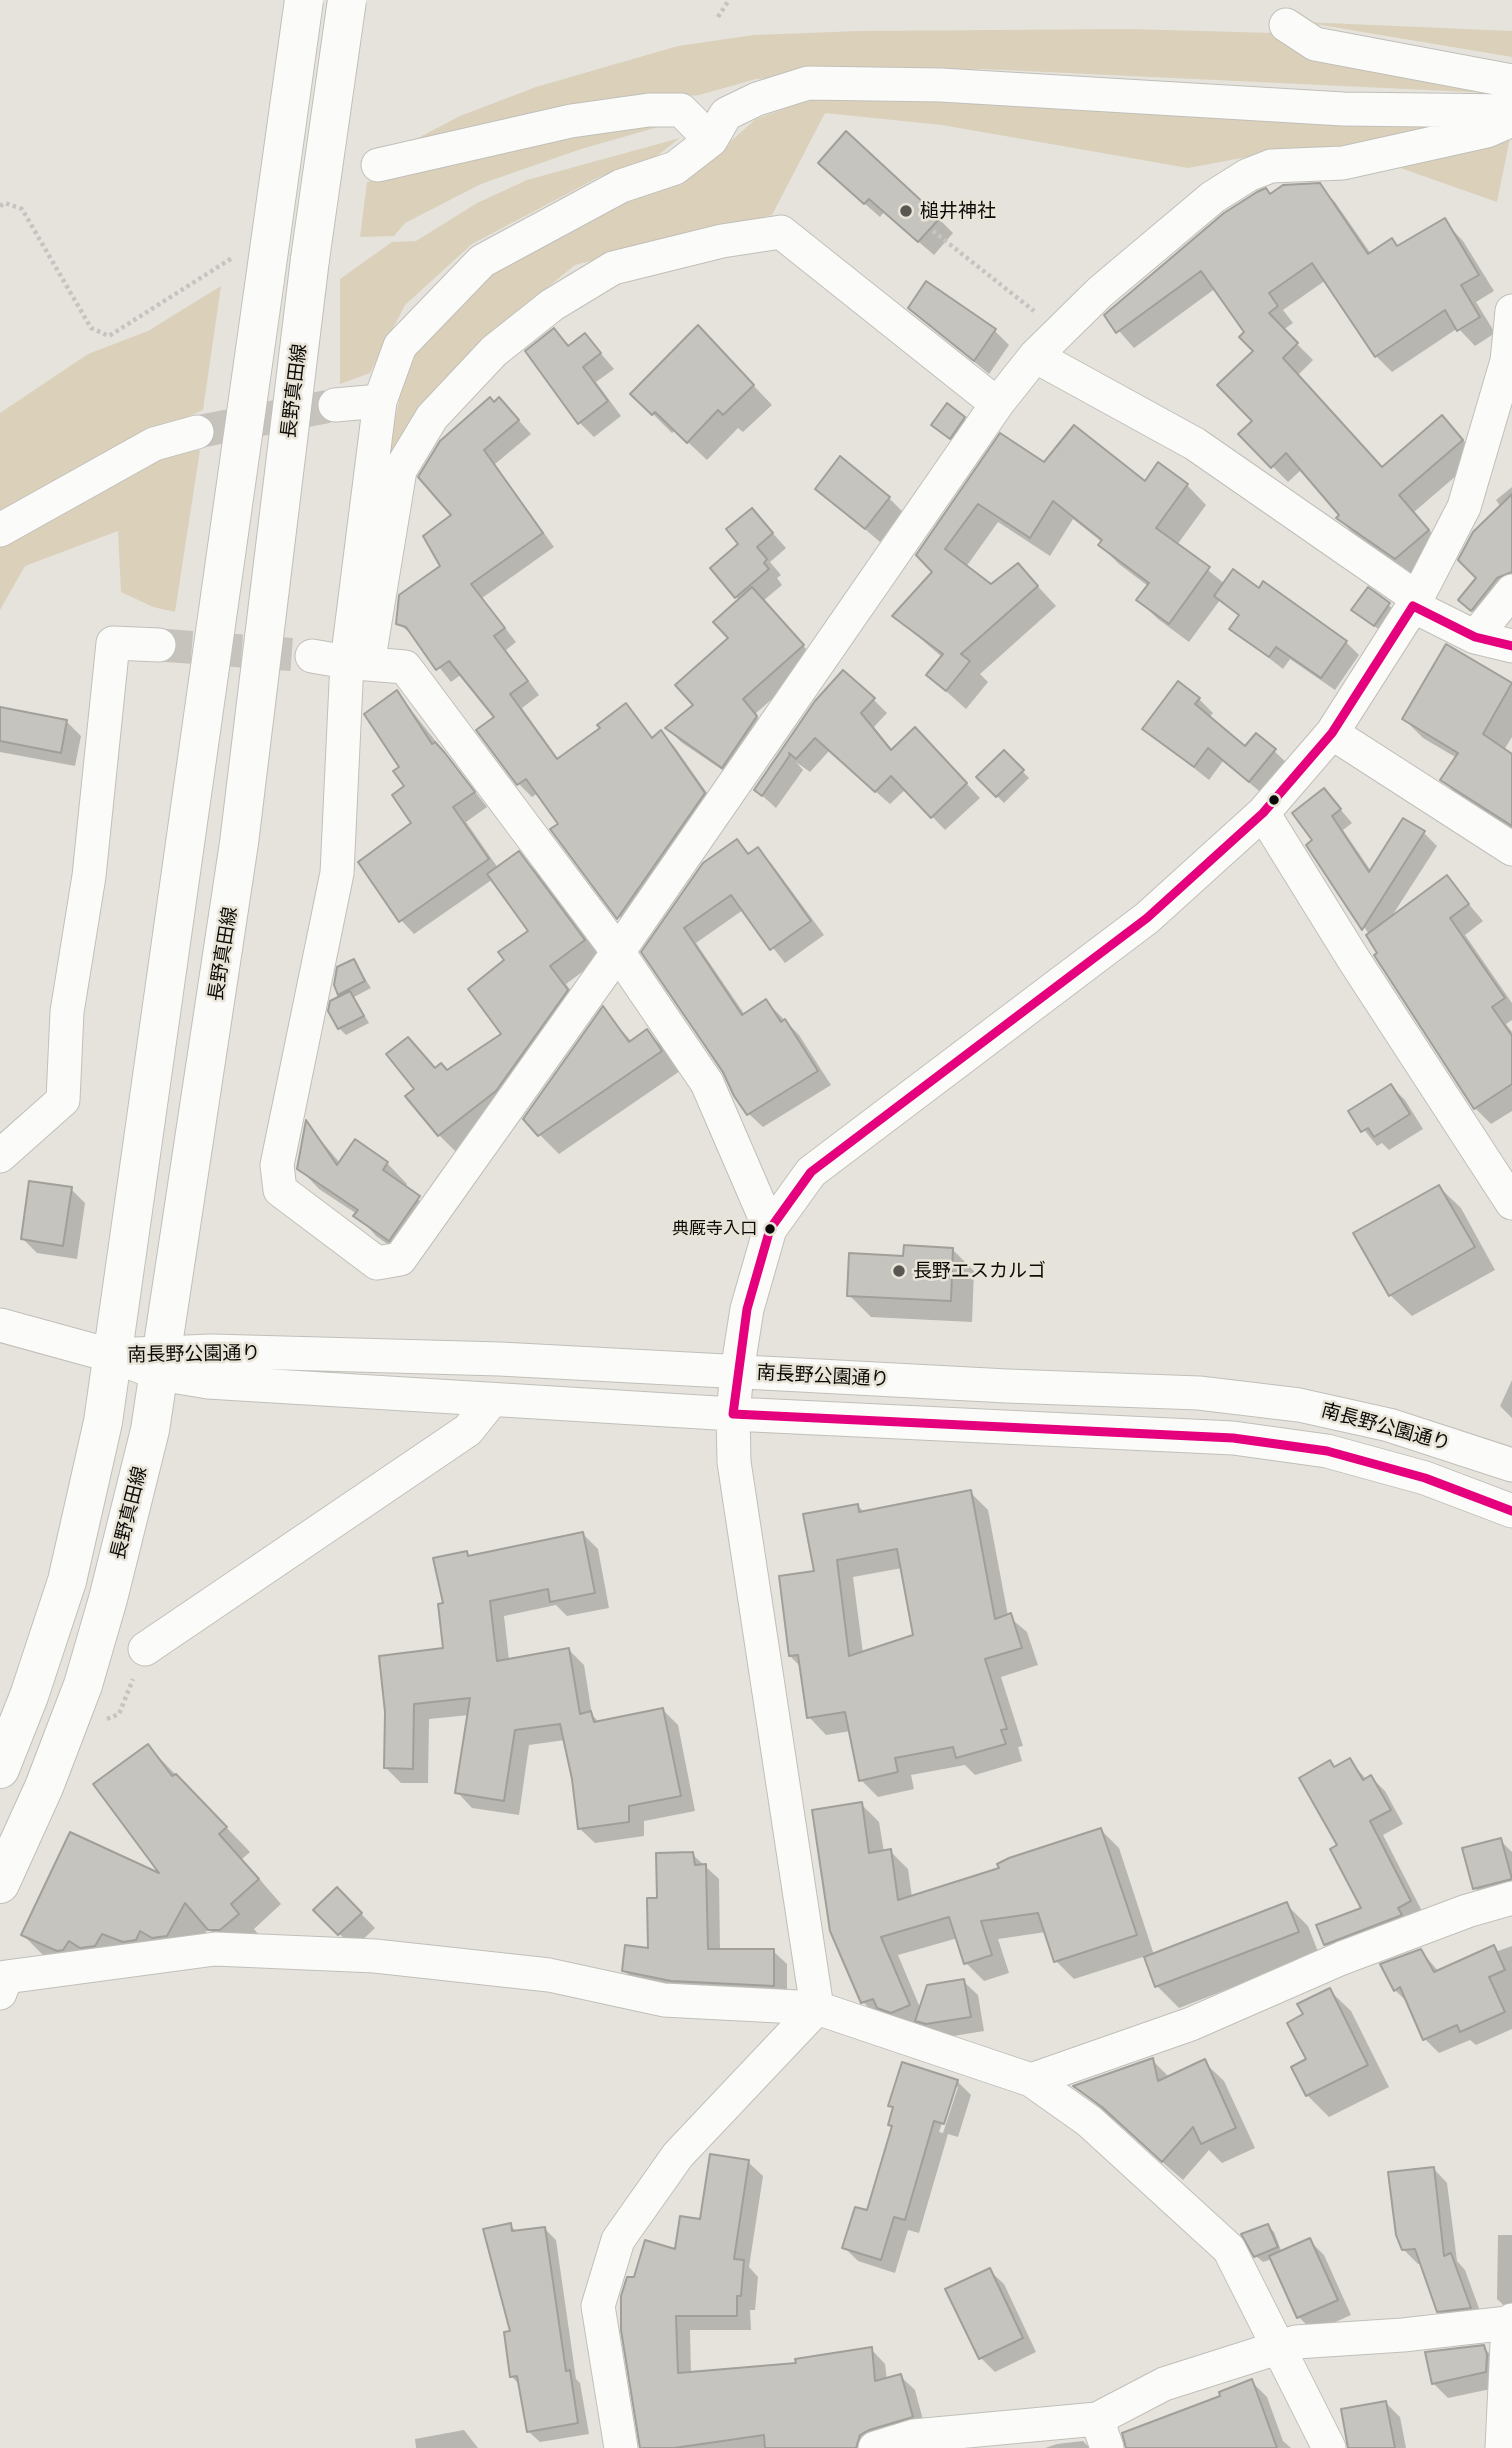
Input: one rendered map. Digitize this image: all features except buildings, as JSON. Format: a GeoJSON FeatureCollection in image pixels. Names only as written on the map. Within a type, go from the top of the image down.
{"type":"FeatureCollection","features":[{"type":"Feature","properties":{"kind":"main road"},"geometry":{"type":"LineString","coordinates":[[0,1769],[29,1696],[67,1581],[103,1422],[304,0]]}},
{"type":"Feature","properties":{"kind":"main road","name":"長野真田線"},"geometry":{"type":"LineString","coordinates":[[0,1884],[44,1787],[83,1685],[150,1430],[239,844],[310,259],[347,0]]}},
{"type":"Feature","properties":{"kind":"street"},"geometry":{"type":"LineString","coordinates":[[1286,25],[1315,44],[1512,81]]}},
{"type":"Feature","properties":{"kind":"street"},"geometry":{"type":"LineString","coordinates":[[1512,111],[1343,109],[941,85],[808,82],[757,99],[726,114],[712,140],[675,168],[621,186],[482,261],[400,346],[380,401],[337,873],[276,1166],[280,1190],[377,1263],[400,1259],[618,952],[997,404],[1035,356],[1100,292],[1213,197],[1248,175],[1271,166],[1343,163],[1487,131],[1512,120]]}},
{"type":"Feature","properties":{"kind":"street"},"geometry":{"type":"LineString","coordinates":[[377,165],[571,121],[649,110],[681,110],[712,140]]}},
{"type":"Feature","properties":{"kind":"street"},"geometry":{"type":"LineString","coordinates":[[358,663],[400,470],[432,417],[494,351],[552,305],[613,268],[722,241],[781,232],[997,404]]}},
{"type":"Feature","properties":{"kind":"street"},"geometry":{"type":"LineString","coordinates":[[817,2008],[734,1462],[733,1414],[737,1372],[747,1309],[770,1229],[811,1172],[1147,918],[1263,813],[1332,733],[1415,602],[1464,507],[1507,361],[1512,312]]}},
{"type":"Feature","properties":{"kind":"street"},"geometry":{"type":"LineString","coordinates":[[1035,356],[1195,444],[1415,602],[1475,637],[1512,646]]}},
{"type":"Feature","properties":{"kind":"street"},"geometry":{"type":"LineString","coordinates":[[335,405],[380,401]]}},
{"type":"Feature","properties":{"kind":"street"},"geometry":{"type":"LineString","coordinates":[[0,530],[154,444],[197,432]]}},
{"type":"Feature","properties":{"kind":"street"},"geometry":{"type":"LineString","coordinates":[[1475,637],[1512,591]]}},
{"type":"Feature","properties":{"kind":"street"},"geometry":{"type":"LineString","coordinates":[[0,1156],[63,1100],[67,1012],[89,876],[113,642],[159,645]]}},
{"type":"Feature","properties":{"kind":"street"},"geometry":{"type":"LineString","coordinates":[[312,656],[405,667],[618,952],[707,1083],[770,1229]]}},
{"type":"Feature","properties":{"kind":"street"},"geometry":{"type":"LineString","coordinates":[[1332,733],[1512,849]]}},
{"type":"Feature","properties":{"kind":"street"},"geometry":{"type":"LineString","coordinates":[[1263,813],[1354,960],[1512,1203]]}},
{"type":"Feature","properties":{"kind":"street"},"geometry":{"type":"LineString","coordinates":[[0,1325],[113,1356]]}},
{"type":"Feature","properties":{"kind":"street","name":"南長野公園通り"},"geometry":{"type":"LineString","coordinates":[[113,1356],[162,1362],[500,1359],[1199,1393],[1287,1403],[1389,1425],[1512,1465]]}},
{"type":"Feature","properties":{"kind":"street","name":"南長野公園通り"},"geometry":{"type":"LineString","coordinates":[[162,1362],[208,1382],[491,1401],[1233,1438],[1326,1451],[1425,1478],[1512,1511]]}},
{"type":"Feature","properties":{"kind":"street"},"geometry":{"type":"LineString","coordinates":[[145,1648],[468,1430],[491,1401]]}},
{"type":"Feature","properties":{"kind":"street"},"geometry":{"type":"LineString","coordinates":[[1031,2080],[1191,2024],[1342,1958],[1467,1911],[1512,1898]]}},
{"type":"Feature","properties":{"kind":"street"},"geometry":{"type":"LineString","coordinates":[[0,1993],[6,1977],[215,1949],[375,1956],[549,1975],[664,2000],[817,2008],[1031,2080],[1089,2121],[1229,2249],[1329,2448]]}},
{"type":"Feature","properties":{"kind":"street"},"geometry":{"type":"LineString","coordinates":[[621,2448],[598,2306],[618,2240],[678,2155],[817,2008]]}},
{"type":"Feature","properties":{"kind":"street"},"geometry":{"type":"LineString","coordinates":[[875,2448],[914,2436],[1102,2434],[1164,2384],[1296,2342],[1403,2335],[1510,2321],[1506,2433]]}},
{"type":"Feature","properties":{"kind":"path"},"geometry":{"type":"LineString","coordinates":[[718,17],[729,0]]}},
{"type":"Feature","properties":{"kind":"path"},"geometry":{"type":"LineString","coordinates":[[0,206],[5,203],[22,209],[91,328],[109,336],[237,254]]}},
{"type":"Feature","properties":{"kind":"path"},"geometry":{"type":"LineString","coordinates":[[933,231],[1060,331]]}},
{"type":"Feature","properties":{"kind":"path"},"geometry":{"type":"LineString","coordinates":[[103,1720],[119,1714],[145,1648]]}},
{"type":"Feature","properties":{"kind":"shaded area"},"geometry":{"type":"Polygon","coordinates":[[[1303,22],[1512,31],[1512,57],[1303,22]]]}},
{"type":"Feature","properties":{"kind":"shaded area"},"geometry":{"type":"Polygon","coordinates":[[[1129,29],[1274,33],[1512,94],[983,69],[756,79],[699,95],[574,107],[399,148],[460,116],[536,87],[678,46],[754,35],[859,31],[1129,29]]]}},
{"type":"Feature","properties":{"kind":"shaded area"},"geometry":{"type":"Polygon","coordinates":[[[808,100],[1109,105],[1503,117],[1326,150],[1247,157],[1188,168],[942,125],[825,113],[772,215],[575,265],[472,349],[385,470],[407,361],[489,274],[716,154],[756,119],[808,100]]]}},
{"type":"Feature","properties":{"kind":"shaded area"},"geometry":{"type":"Polygon","coordinates":[[[676,122],[581,149],[481,184],[405,223],[394,236],[360,237],[367,182],[531,135],[676,122]]]}},
{"type":"Feature","properties":{"kind":"shaded area"},"geometry":{"type":"Polygon","coordinates":[[[680,138],[653,159],[599,177],[472,244],[405,305],[370,373],[340,384],[340,279],[392,242],[416,241],[477,203],[527,180],[680,138]]]}},
{"type":"Feature","properties":{"kind":"shaded area"},"geometry":{"type":"Polygon","coordinates":[[[1510,138],[1497,202],[1389,164],[1510,138]]]}},
{"type":"Feature","properties":{"kind":"shaded area"},"geometry":{"type":"Polygon","coordinates":[[[221,286],[203,410],[111,451],[0,516],[0,413],[88,354],[148,331],[221,286]]]}},
{"type":"Feature","properties":{"kind":"shaded area"},"geometry":{"type":"Polygon","coordinates":[[[200,450],[175,612],[153,607],[121,592],[118,531],[25,566],[0,610],[0,542],[155,457],[200,450]]]}},
{"type":"Feature","properties":{"kind":"tunnel"},"geometry":{"type":"LineString","coordinates":[[197,432],[335,405]]}},
{"type":"Feature","properties":{"kind":"tunnel"},"geometry":{"type":"LineString","coordinates":[[159,645],[312,656]]}},
{"type":"Feature","properties":{"kind":"transit line"},"geometry":{"type":"LineString","coordinates":[[1512,646],[1475,637],[1413,606],[1332,733],[1263,813],[1147,918],[811,1172],[770,1229],[747,1309],[733,1414],[1233,1438],[1327,1451],[1425,1478],[1512,1511]]}},
{"type":"Feature","properties":{"kind":"place","name":"槌井神社"},"geometry":{"type":"Point","coordinates":[906,211]}},
{"type":"Feature","properties":{"kind":"place","name":"典厩寺入口"},"geometry":{"type":"Point","coordinates":[770,1229]}},
{"type":"Feature","properties":{"kind":"place","name":"長野エスカルゴ"},"geometry":{"type":"Point","coordinates":[899,1271]}}]}
